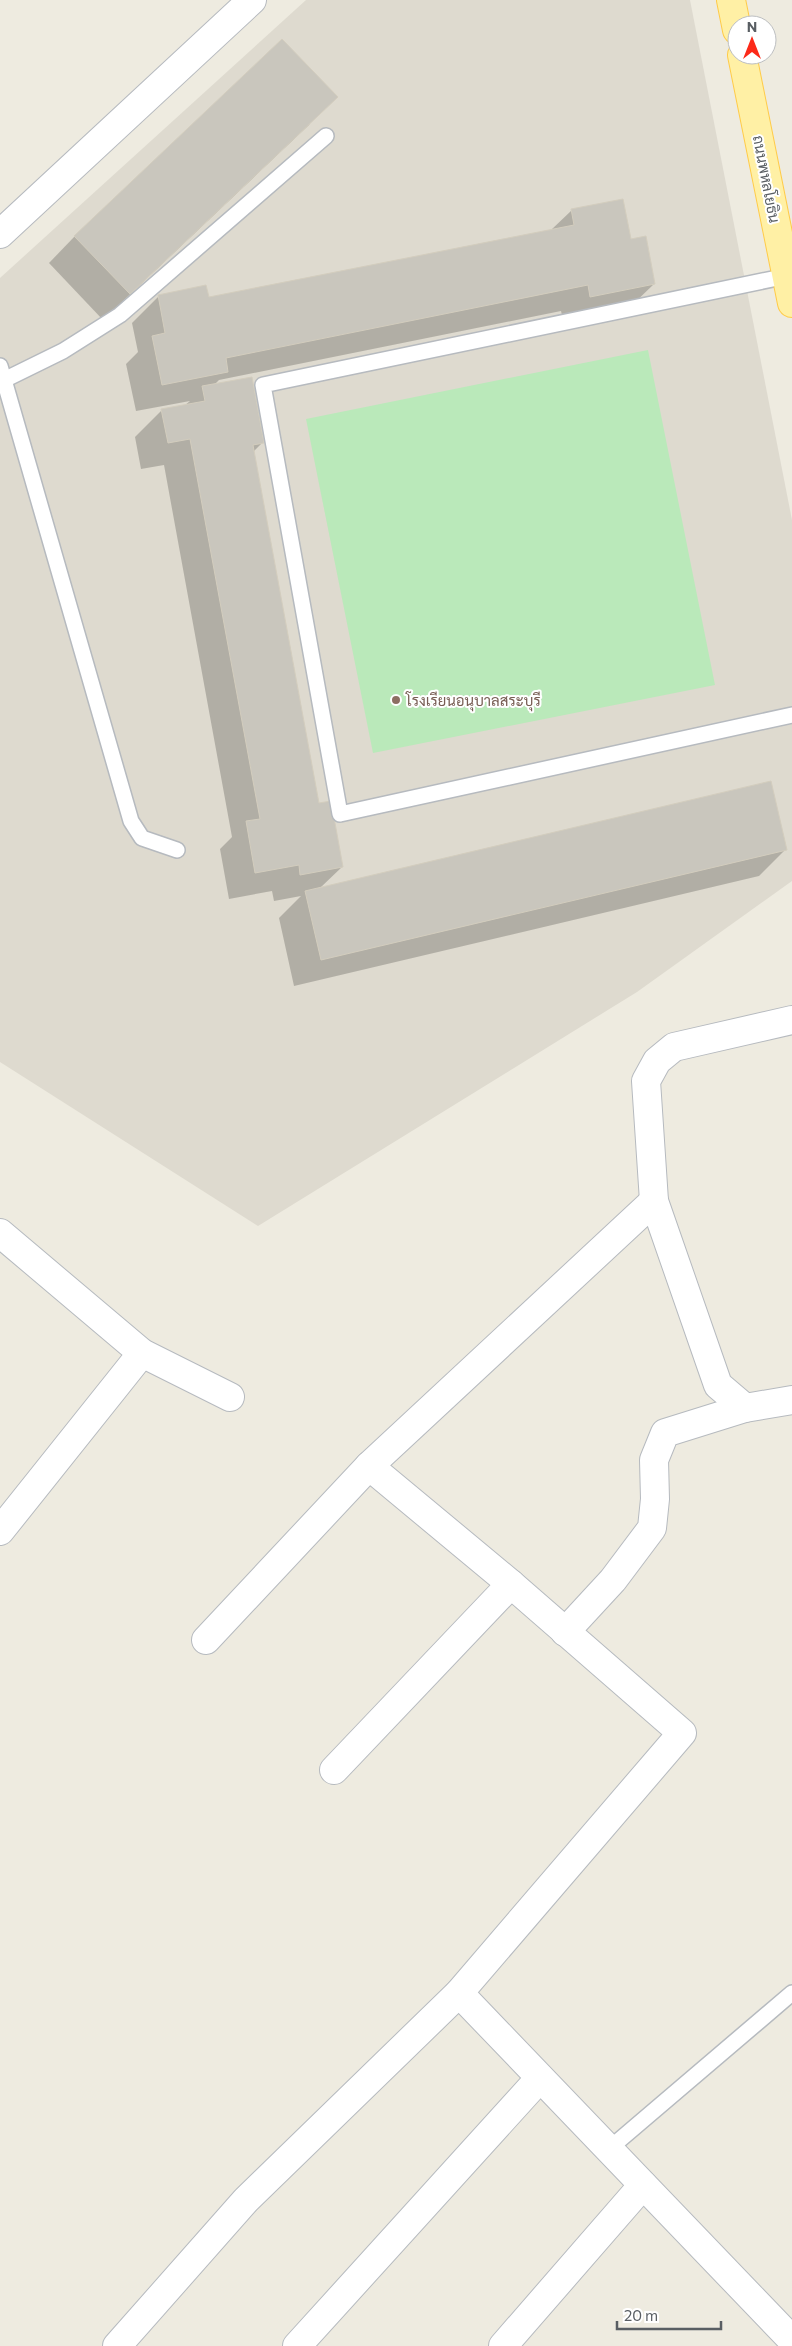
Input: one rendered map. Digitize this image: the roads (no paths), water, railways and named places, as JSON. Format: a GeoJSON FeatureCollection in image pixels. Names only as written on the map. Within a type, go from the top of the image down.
{"type":"FeatureCollection","features":[{"type":"Feature","properties":{"kind":"main road"},"geometry":{"type":"LineString","coordinates":[[731,0],[734,15]]}},
{"type":"Feature","properties":{"kind":"main road","name":"ถนนพหลโยธิน"},"geometry":{"type":"LineString","coordinates":[[744,65],[792,303]]}},
{"type":"Feature","properties":{"kind":"street"},"geometry":{"type":"LineString","coordinates":[[0,234],[252,0]]}},
{"type":"Feature","properties":{"kind":"street"},"geometry":{"type":"LineString","coordinates":[[745,1408],[718,1385],[654,1201],[646,1082],[657,1061],[674,1047],[792,1020]]}},
{"type":"Feature","properties":{"kind":"street"},"geometry":{"type":"LineString","coordinates":[[206,1640],[369,1466],[654,1201]]}},
{"type":"Feature","properties":{"kind":"street"},"geometry":{"type":"LineString","coordinates":[[0,1233],[142,1353],[230,1398]]}},
{"type":"Feature","properties":{"kind":"street"},"geometry":{"type":"LineString","coordinates":[[0,1530],[142,1353]]}},
{"type":"Feature","properties":{"kind":"street"},"geometry":{"type":"LineString","coordinates":[[565,1632],[612,1580],[652,1528],[655,1499],[654,1460],[665,1433],[745,1408],[792,1400]]}},
{"type":"Feature","properties":{"kind":"street"},"geometry":{"type":"LineString","coordinates":[[117,2346],[246,2200],[459,1993],[682,1732],[511,1584],[369,1466]]}},
{"type":"Feature","properties":{"kind":"street"},"geometry":{"type":"LineString","coordinates":[[334,1770],[511,1584]]}},
{"type":"Feature","properties":{"kind":"street"},"geometry":{"type":"LineString","coordinates":[[459,1993],[792,2340]]}},
{"type":"Feature","properties":{"kind":"street"},"geometry":{"type":"LineString","coordinates":[[297,2346],[540,2078]]}},
{"type":"Feature","properties":{"kind":"street"},"geometry":{"type":"LineString","coordinates":[[504,2346],[643,2185]]}},
{"type":"Feature","properties":{"kind":"lane"},"geometry":{"type":"LineString","coordinates":[[177,850],[142,838],[131,821],[2,373],[63,352],[120,315],[326,136]]}},
{"type":"Feature","properties":{"kind":"lane"},"geometry":{"type":"LineString","coordinates":[[787,276],[263,386],[340,814],[792,715]]}},
{"type":"Feature","properties":{"kind":"lane"},"geometry":{"type":"LineString","coordinates":[[609,2150],[792,1993]]}},
{"type":"Feature","properties":{"kind":"place","name":"โรงเรียนอนุบาลสระบุรี"},"geometry":{"type":"Point","coordinates":[396,700]}}]}
